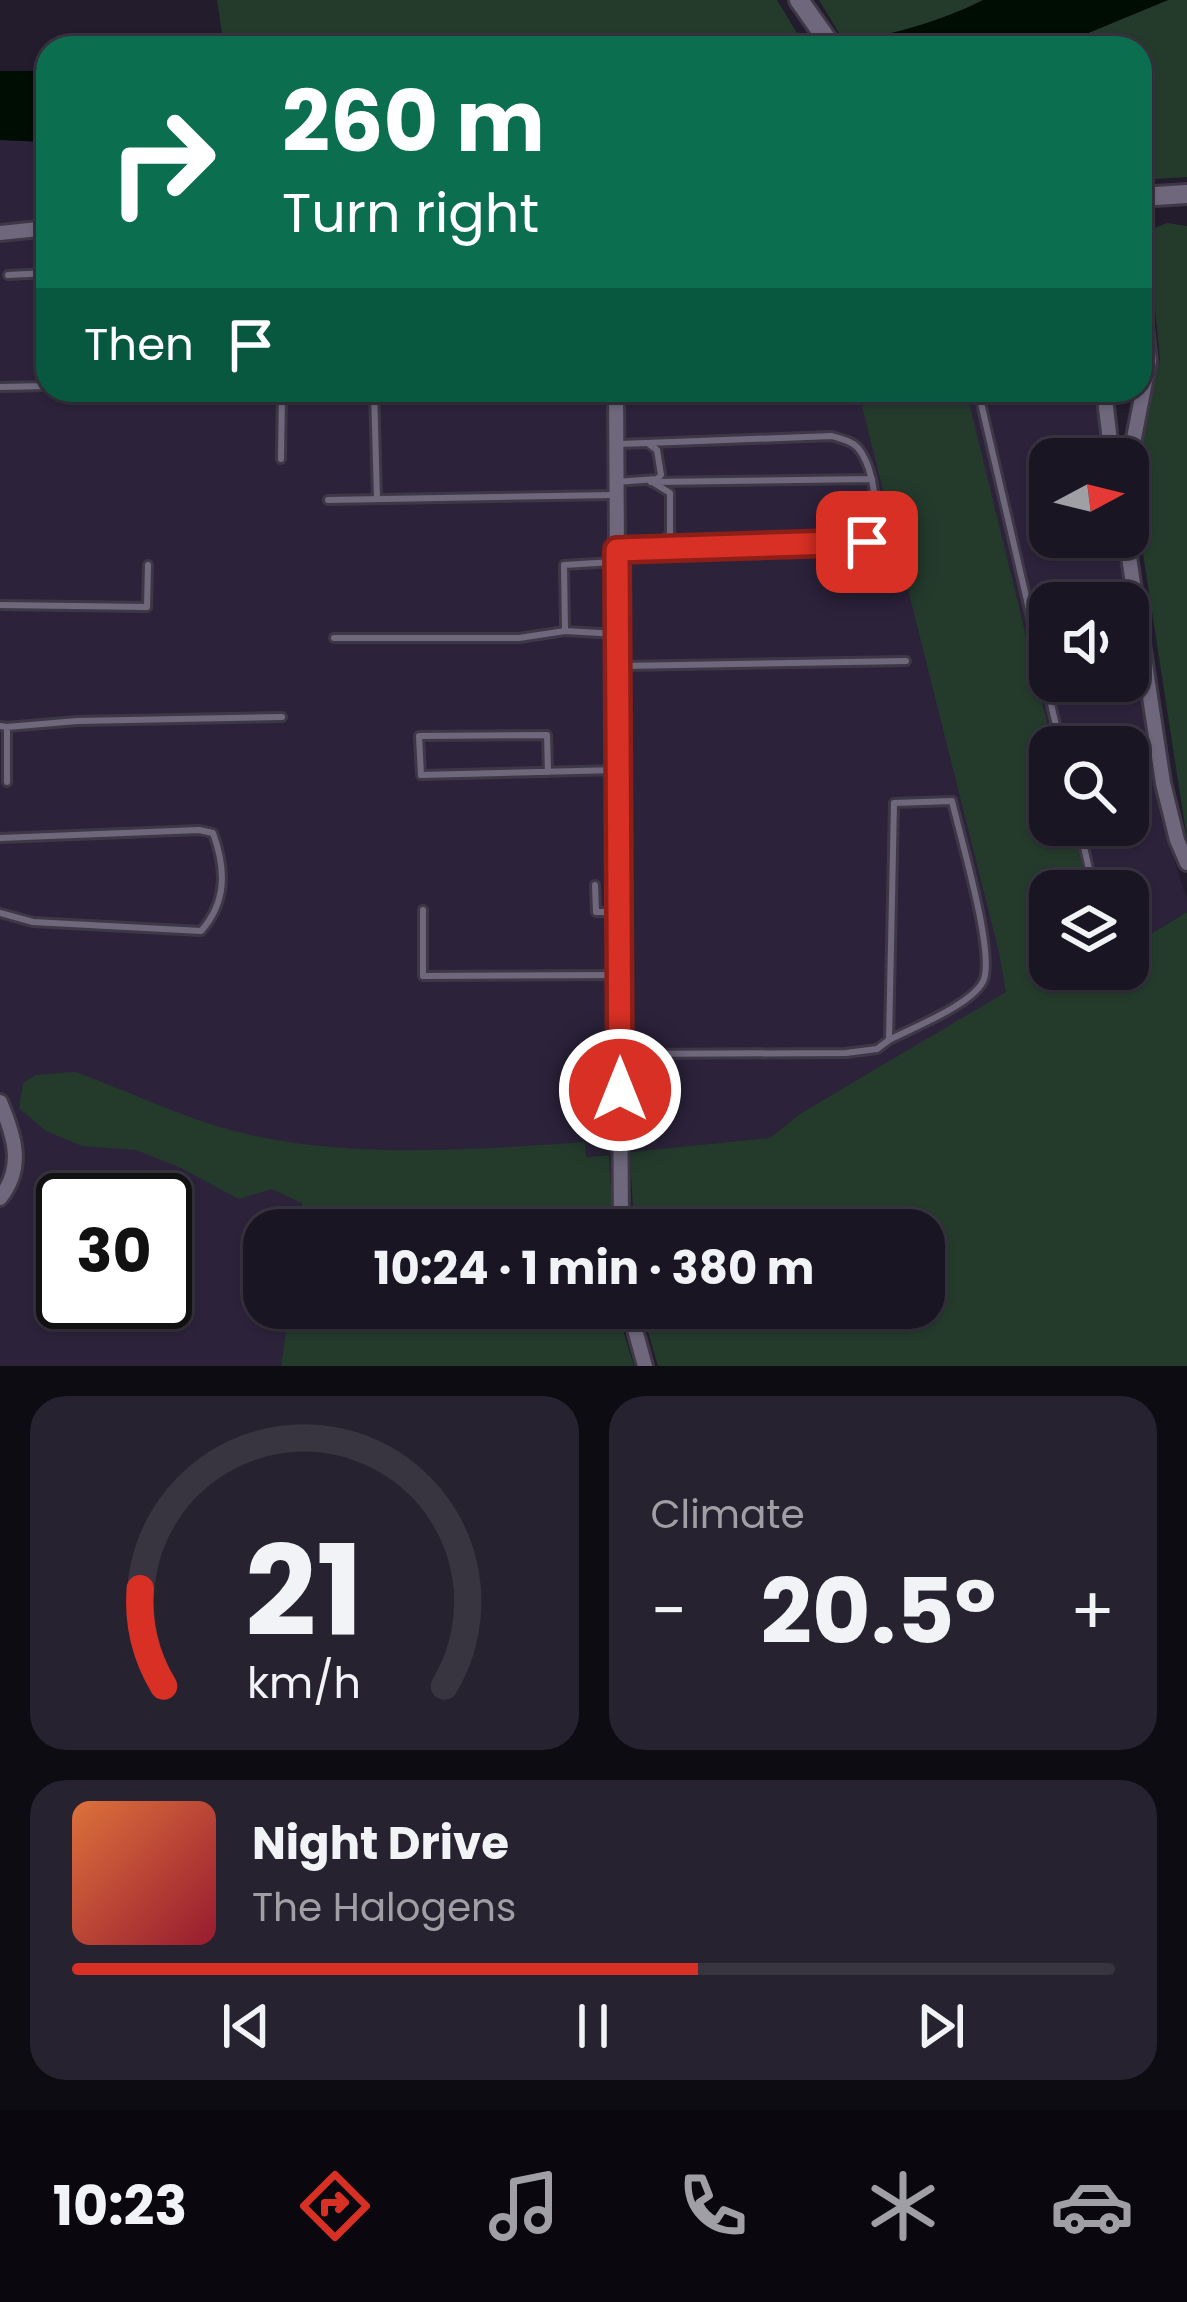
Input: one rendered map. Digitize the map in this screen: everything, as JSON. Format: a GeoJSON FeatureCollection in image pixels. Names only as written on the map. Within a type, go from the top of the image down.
{"type":"FeatureCollection","features":[{"type":"Feature","properties":{"kind":"street"},"geometry":{"type":"LineString","coordinates":[[799,0],[823,36]]}},
{"type":"Feature","properties":{"kind":"street"},"geometry":{"type":"LineString","coordinates":[[1152,196],[1187,194]]}},
{"type":"Feature","properties":{"kind":"street"},"geometry":{"type":"LineString","coordinates":[[0,233],[36,229]]}},
{"type":"Feature","properties":{"kind":"street"},"geometry":{"type":"LineString","coordinates":[[616,402],[621,1209]]}},
{"type":"Feature","properties":{"kind":"street"},"geometry":{"type":"LineString","coordinates":[[1105,402],[1110,438]]}},
{"type":"Feature","properties":{"kind":"street"},"geometry":{"type":"LineString","coordinates":[[1134,438],[1141,402]]}},
{"type":"Feature","properties":{"kind":"street"},"geometry":{"type":"LineString","coordinates":[[1129,558],[1163,783],[1187,863]]}},
{"type":"Feature","properties":{"kind":"street"},"geometry":{"type":"LineString","coordinates":[[0,1102],[16,1148],[15,1171],[0,1198]]}},
{"type":"Feature","properties":{"kind":"street"},"geometry":{"type":"LineString","coordinates":[[635,1329],[645,1366]]}},
{"type":"Feature","properties":{"kind":"lane"},"geometry":{"type":"LineString","coordinates":[[8,274],[36,273]]}},
{"type":"Feature","properties":{"kind":"lane"},"geometry":{"type":"LineString","coordinates":[[0,387],[36,386]]}},
{"type":"Feature","properties":{"kind":"lane"},"geometry":{"type":"LineString","coordinates":[[281,459],[282,402]]}},
{"type":"Feature","properties":{"kind":"lane"},"geometry":{"type":"LineString","coordinates":[[374,402],[377,499]]}},
{"type":"Feature","properties":{"kind":"lane"},"geometry":{"type":"LineString","coordinates":[[981,402],[1055,726]]}},
{"type":"Feature","properties":{"kind":"lane"},"geometry":{"type":"LineString","coordinates":[[565,631],[564,565],[653,548],[867,542],[875,528],[872,478],[857,446],[832,436],[616,444]]}},
{"type":"Feature","properties":{"kind":"lane"},"geometry":{"type":"LineString","coordinates":[[646,443],[657,449],[659,457],[661,475],[651,482]]}},
{"type":"Feature","properties":{"kind":"lane"},"geometry":{"type":"LineString","coordinates":[[328,500],[616,489],[651,482],[872,478]]}},
{"type":"Feature","properties":{"kind":"lane"},"geometry":{"type":"LineString","coordinates":[[651,482],[670,493],[670,534],[653,548]]}},
{"type":"Feature","properties":{"kind":"lane"},"geometry":{"type":"LineString","coordinates":[[0,605],[147,607],[148,565]]}},
{"type":"Feature","properties":{"kind":"lane"},"geometry":{"type":"LineString","coordinates":[[334,638],[519,638],[565,631],[617,634]]}},
{"type":"Feature","properties":{"kind":"lane"},"geometry":{"type":"LineString","coordinates":[[617,666],[906,661]]}},
{"type":"Feature","properties":{"kind":"lane"},"geometry":{"type":"LineString","coordinates":[[7,782],[4,726],[282,717]]}},
{"type":"Feature","properties":{"kind":"lane"},"geometry":{"type":"LineString","coordinates":[[548,772],[547,735],[419,736],[421,775],[548,772],[618,770]]}},
{"type":"Feature","properties":{"kind":"lane"},"geometry":{"type":"LineString","coordinates":[[620,1054],[877,1049],[968,998],[984,980],[985,948],[952,801],[894,803],[890,1040]]}},
{"type":"Feature","properties":{"kind":"lane"},"geometry":{"type":"LineString","coordinates":[[0,838],[213,833],[222,857],[223,887],[216,915],[201,931],[33,922],[0,913]]}},
{"type":"Feature","properties":{"kind":"lane"},"geometry":{"type":"LineString","coordinates":[[595,885],[596,912],[619,912]]}},
{"type":"Feature","properties":{"kind":"lane"},"geometry":{"type":"LineString","coordinates":[[423,910],[423,976],[619,975]]}},
{"type":"Feature","properties":{"kind":"shaded area"},"geometry":{"type":"Polygon","coordinates":[[[983,0],[1168,0],[1081,36],[880,36],[983,0]]]}},
{"type":"Feature","properties":{"kind":"shaded area"},"geometry":{"type":"Polygon","coordinates":[[[0,71],[36,71],[36,142],[0,140],[0,71]]]}},
{"type":"Feature","properties":{"kind":"shaded area"},"geometry":{"type":"Polygon","coordinates":[[[0,140],[36,142],[36,402],[1096,402],[1102,438],[1029,438],[1029,558],[1120,558],[1124,582],[1029,582],[1029,702],[1143,702],[1146,726],[1029,726],[1029,846],[1149,846],[1149,743],[1161,819],[1187,912],[1149,935],[1149,870],[1029,870],[1029,981],[800,1114],[770,1138],[533,1162],[306,1170],[301,1209],[243,1209],[243,1329],[286,1329],[281,1366],[0,1366],[0,140]]]}},
{"type":"Feature","properties":{"kind":"green space"},"geometry":{"type":"Polygon","coordinates":[[[217,0],[777,0],[799,36],[222,36],[217,0]]]}},
{"type":"Feature","properties":{"kind":"green space"},"geometry":{"type":"Polygon","coordinates":[[[819,0],[983,0],[881,36],[841,36],[819,0]]]}},
{"type":"Feature","properties":{"kind":"green space"},"geometry":{"type":"Polygon","coordinates":[[[1168,0],[1187,0],[1187,177],[1152,179],[1152,36],[1081,36],[1168,0]]]}},
{"type":"Feature","properties":{"kind":"green space"},"geometry":{"type":"Polygon","coordinates":[[[1167,223],[1187,226],[1187,839],[1144,558],[1149,558],[1149,438],[1142,438],[1160,359],[1152,229],[1167,223]]]}},
{"type":"Feature","properties":{"kind":"green space"},"geometry":{"type":"Polygon","coordinates":[[[861,402],[969,402],[1029,649],[1029,702],[1042,702],[1048,726],[1029,726],[1029,846],[1077,846],[1083,870],[1029,870],[1029,990],[1149,990],[1149,935],[1187,912],[1187,1366],[658,1366],[647,1329],[945,1329],[945,1209],[633,1209],[630,1152],[770,1138],[800,1114],[1006,992],[861,402]]]}},
{"type":"Feature","properties":{"kind":"green space"},"geometry":{"type":"Polygon","coordinates":[[[75,1072],[230,1130],[317,1146],[407,1150],[585,1142],[586,1157],[609,1155],[612,1209],[301,1209],[302,1203],[272,1189],[239,1199],[136,1150],[82,1146],[46,1131],[19,1108],[23,1083],[36,1075],[75,1072]]]}},
{"type":"Feature","properties":{"kind":"green space"},"geometry":{"type":"Polygon","coordinates":[[[286,1329],[623,1329],[634,1366],[281,1366],[286,1329]]]}},
{"type":"Feature","properties":{"kind":"route"},"geometry":{"type":"LineString","coordinates":[[620,1090],[617,550],[867,542]]}}]}
